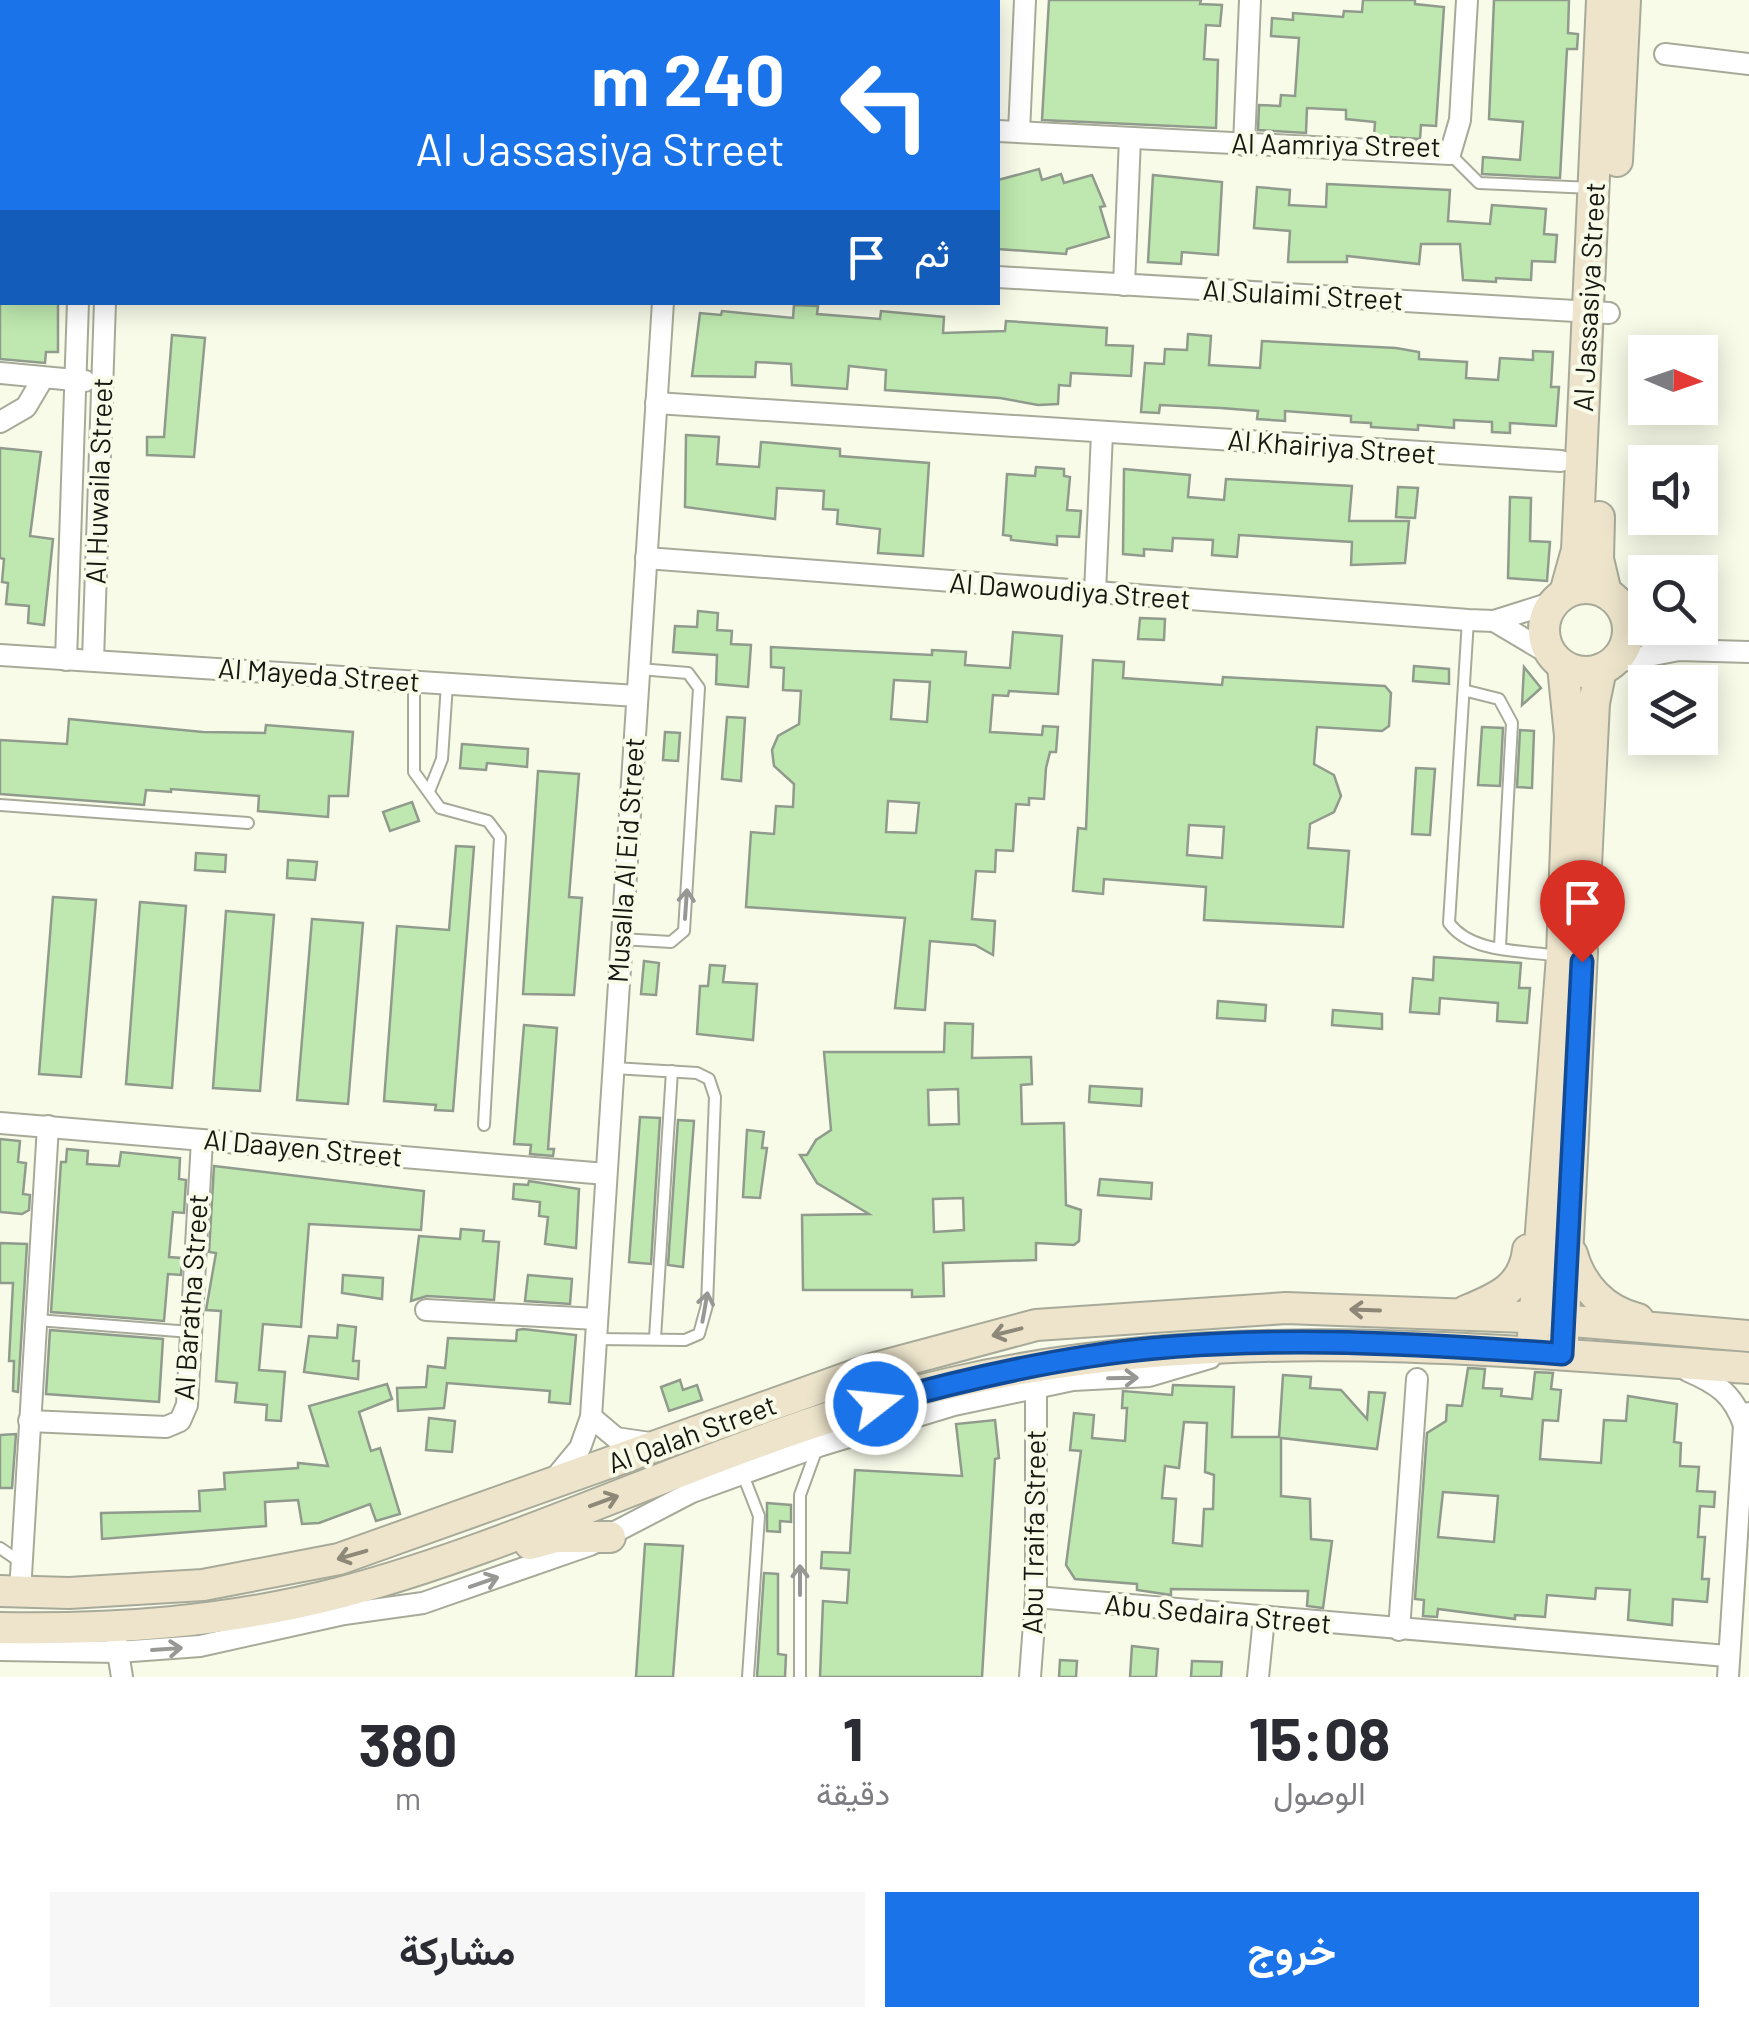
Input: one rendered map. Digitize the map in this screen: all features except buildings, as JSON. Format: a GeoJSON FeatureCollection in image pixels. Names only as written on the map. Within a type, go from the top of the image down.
{"type":"FeatureCollection","features":[{"type":"Feature","properties":{"kind":"main road","name":"Al Jassasiya Street"},"geometry":{"type":"LineString","coordinates":[[1602,0],[1595,188],[1599,313],[1597,551],[1606,592]]}},
{"type":"Feature","properties":{"kind":"main road","name":"Al Jassasiya Street"},"geometry":{"type":"LineString","coordinates":[[1560,597],[1577,550],[1624,0]]}},
{"type":"Feature","properties":{"kind":"main road"},"geometry":{"type":"LineString","coordinates":[[1547,1353],[1534,1318],[1562,956],[1570,736],[1558,660],[1544,629],[1560,597],[1593,588],[1616,600],[1628,624],[1625,646],[1606,666],[1588,672],[1558,660]]}},
{"type":"Feature","properties":{"kind":"main road"},"geometry":{"type":"LineString","coordinates":[[1547,1353],[1565,1320],[1591,754],[1606,666]]}},
{"type":"Feature","properties":{"kind":"main road"},"geometry":{"type":"LineString","coordinates":[[1462,1313],[1496,1299],[1517,1284],[1526,1270],[1540,1130],[1552,1074]]}},
{"type":"Feature","properties":{"kind":"main road"},"geometry":{"type":"LineString","coordinates":[[1567,1236],[1585,1286],[1620,1315],[1673,1329]]}},
{"type":"Feature","properties":{"kind":"main road","name":"Al Qalah Street"},"geometry":{"type":"LineString","coordinates":[[10,1592],[69,1594],[203,1585],[339,1560],[669,1445],[872,1369],[1036,1325],[1286,1308],[1462,1313],[1749,1336]]}},
{"type":"Feature","properties":{"kind":"main road","name":"Al Qalah Street"},"geometry":{"type":"LineString","coordinates":[[0,1628],[116,1640],[279,1606],[426,1564],[840,1414],[950,1383],[1094,1356],[1246,1346],[1372,1344],[1749,1368]]}},
{"type":"Feature","properties":{"kind":"main road"},"geometry":{"type":"LineString","coordinates":[[426,1564],[471,1564],[556,1536],[610,1537]]}},
{"type":"Feature","properties":{"kind":"street"},"geometry":{"type":"LineString","coordinates":[[1019,132],[1024,0]]}},
{"type":"Feature","properties":{"kind":"street"},"geometry":{"type":"LineString","coordinates":[[1244,144],[1250,0]]}},
{"type":"Feature","properties":{"kind":"street","name":"Al Aamriya Street"},"geometry":{"type":"LineString","coordinates":[[1000,131],[1450,154],[1460,120],[1467,0]]}},
{"type":"Feature","properties":{"kind":"street"},"geometry":{"type":"LineString","coordinates":[[1665,54],[1749,64]]}},
{"type":"Feature","properties":{"kind":"street"},"geometry":{"type":"LineString","coordinates":[[1124,284],[1130,138]]}},
{"type":"Feature","properties":{"kind":"street","name":"Al Sulaimi Street"},"geometry":{"type":"LineString","coordinates":[[1000,277],[1599,313]]}},
{"type":"Feature","properties":{"kind":"street","name":"Al Huwaila Street"},"geometry":{"type":"LineString","coordinates":[[66,660],[78,305]]}},
{"type":"Feature","properties":{"kind":"street","name":"Al Huwaila Street"},"geometry":{"type":"LineString","coordinates":[[92,660],[105,305]]}},
{"type":"Feature","properties":{"kind":"street","name":"Musalla Al Eid Street"},"geometry":{"type":"LineString","coordinates":[[543,1490],[576,1455],[591,1417],[662,305]]}},
{"type":"Feature","properties":{"kind":"street"},"geometry":{"type":"LineString","coordinates":[[0,374],[42,380],[102,380]]}},
{"type":"Feature","properties":{"kind":"street"},"geometry":{"type":"LineString","coordinates":[[0,422],[26,407],[42,380]]}},
{"type":"Feature","properties":{"kind":"street","name":"Al Khairiya Street"},"geometry":{"type":"LineString","coordinates":[[656,403],[1561,461]]}},
{"type":"Feature","properties":{"kind":"street"},"geometry":{"type":"LineString","coordinates":[[1095,593],[1102,433]]}},
{"type":"Feature","properties":{"kind":"street","name":"Al Dawoudiya Street"},"geometry":{"type":"LineString","coordinates":[[646,558],[1494,622],[1560,597]]}},
{"type":"Feature","properties":{"kind":"street","name":"Al Dawoudiya Street"},"geometry":{"type":"LineString","coordinates":[[1494,622],[1558,660]]}},
{"type":"Feature","properties":{"kind":"street"},"geometry":{"type":"LineString","coordinates":[[1664,645],[1678,650]]}},
{"type":"Feature","properties":{"kind":"street"},"geometry":{"type":"LineString","coordinates":[[1606,666],[1678,650],[1749,652]]}},
{"type":"Feature","properties":{"kind":"street","name":"Al Mayeda Street"},"geometry":{"type":"LineString","coordinates":[[0,655],[637,696]]}},
{"type":"Feature","properties":{"kind":"street","name":"Al Daayen Street"},"geometry":{"type":"LineString","coordinates":[[0,1122],[606,1174]]}},
{"type":"Feature","properties":{"kind":"street"},"geometry":{"type":"LineString","coordinates":[[10,1592],[19,1561],[48,1126]]}},
{"type":"Feature","properties":{"kind":"street","name":"Al Baratha Street"},"geometry":{"type":"LineString","coordinates":[[29,1421],[166,1426],[180,1421],[186,1405],[202,1140]]}},
{"type":"Feature","properties":{"kind":"street"},"geometry":{"type":"LineString","coordinates":[[426,1310],[596,1329]]}},
{"type":"Feature","properties":{"kind":"street","name":"Al Qalah Street"},"geometry":{"type":"LineString","coordinates":[[0,1650],[116,1640],[215,1644],[344,1614],[423,1603],[610,1537],[674,1500],[819,1446],[954,1404],[1073,1380],[1149,1376],[1246,1346]]}},
{"type":"Feature","properties":{"kind":"street"},"geometry":{"type":"LineString","coordinates":[[1668,1362],[1713,1382],[1734,1399],[1746,1419],[1743,1581],[1728,1666]]}},
{"type":"Feature","properties":{"kind":"street"},"geometry":{"type":"LineString","coordinates":[[1400,1630],[1416,1379]]}},
{"type":"Feature","properties":{"kind":"street","name":"Abu Traifa Street"},"geometry":{"type":"LineString","coordinates":[[1030,1677],[1036,1597],[1036,1388]]}},
{"type":"Feature","properties":{"kind":"street"},"geometry":{"type":"LineString","coordinates":[[591,1417],[616,1438],[669,1445]]}},
{"type":"Feature","properties":{"kind":"street","name":"Abu Sedaira Street"},"geometry":{"type":"LineString","coordinates":[[1036,1597],[1400,1630],[1728,1666]]}},
{"type":"Feature","properties":{"kind":"street"},"geometry":{"type":"LineString","coordinates":[[1258,1677],[1264,1618]]}},
{"type":"Feature","properties":{"kind":"street"},"geometry":{"type":"LineString","coordinates":[[116,1640],[122,1677]]}},
{"type":"Feature","properties":{"kind":"lane"},"geometry":{"type":"LineString","coordinates":[[1450,154],[1479,182],[1595,188]]}},
{"type":"Feature","properties":{"kind":"lane"},"geometry":{"type":"LineString","coordinates":[[1468,620],[1467,692],[1449,923],[1461,939],[1562,956]]}},
{"type":"Feature","properties":{"kind":"lane"},"geometry":{"type":"LineString","coordinates":[[620,939],[671,942],[684,931],[698,681],[688,672],[639,669]]}},
{"type":"Feature","properties":{"kind":"lane"},"geometry":{"type":"LineString","coordinates":[[414,681],[412,764],[418,778],[430,789],[440,808],[488,820],[500,836],[484,1125]]}},
{"type":"Feature","properties":{"kind":"lane"},"geometry":{"type":"LineString","coordinates":[[430,789],[442,759],[446,684]]}},
{"type":"Feature","properties":{"kind":"lane"},"geometry":{"type":"LineString","coordinates":[[1467,692],[1498,699],[1512,722],[1500,946]]}},
{"type":"Feature","properties":{"kind":"lane"},"geometry":{"type":"LineString","coordinates":[[0,806],[248,823]]}},
{"type":"Feature","properties":{"kind":"lane"},"geometry":{"type":"LineString","coordinates":[[596,1329],[685,1340],[699,1334],[707,1305],[715,1096],[710,1079],[697,1073],[613,1068]]}},
{"type":"Feature","properties":{"kind":"lane"},"geometry":{"type":"LineString","coordinates":[[655,1338],[672,1071]]}},
{"type":"Feature","properties":{"kind":"lane"},"geometry":{"type":"LineString","coordinates":[[36,1320],[191,1332]]}},
{"type":"Feature","properties":{"kind":"lane"},"geometry":{"type":"LineString","coordinates":[[800,1677],[800,1495],[819,1446]]}},
{"type":"Feature","properties":{"kind":"lane"},"geometry":{"type":"LineString","coordinates":[[744,1476],[760,1516],[748,1677]]}},
{"type":"Feature","properties":{"kind":"lane"},"geometry":{"type":"LineString","coordinates":[[0,1548],[19,1561]]}},
{"type":"Feature","properties":{"kind":"route"},"geometry":{"type":"LineString","coordinates":[[876,1404],[950,1383],[1137,1351],[1356,1344],[1562,1354],[1582,962]]}}]}
